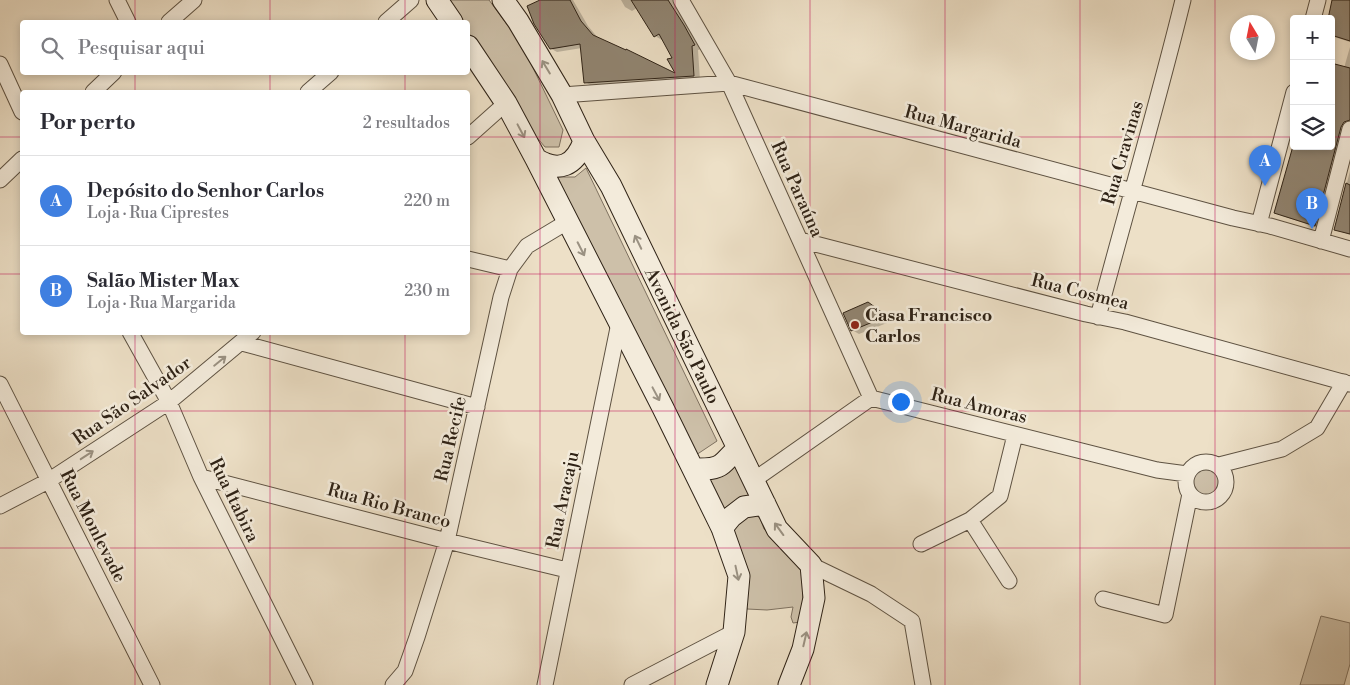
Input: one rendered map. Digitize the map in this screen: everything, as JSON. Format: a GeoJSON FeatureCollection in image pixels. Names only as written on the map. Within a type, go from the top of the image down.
{"type":"FeatureCollection","features":[{"type":"Feature","properties":{"kind":"street"},"geometry":{"type":"LineString","coordinates":[[117,0],[127,20]]}},
{"type":"Feature","properties":{"kind":"street"},"geometry":{"type":"LineString","coordinates":[[171,20],[194,0]]}},
{"type":"Feature","properties":{"kind":"street"},"geometry":{"type":"LineString","coordinates":[[388,20],[411,0]]}},
{"type":"Feature","properties":{"kind":"street"},"geometry":{"type":"LineString","coordinates":[[437,0],[451,20]]}},
{"type":"Feature","properties":{"kind":"street","name":"Avenida São Paulo"},"geometry":{"type":"LineString","coordinates":[[503,0],[518,21],[562,95],[584,141],[611,186],[776,528],[811,564],[871,594],[912,621],[923,685]]}},
{"type":"Feature","properties":{"kind":"street","name":"Rua Cravinas"},"geometry":{"type":"LineString","coordinates":[[1098,317],[1183,0]]}},
{"type":"Feature","properties":{"kind":"street"},"geometry":{"type":"LineString","coordinates":[[1314,15],[1318,0]]}},
{"type":"Feature","properties":{"kind":"street","name":"Rua Paraúna"},"geometry":{"type":"LineString","coordinates":[[685,1],[729,83],[871,398]]}},
{"type":"Feature","properties":{"kind":"street"},"geometry":{"type":"LineString","coordinates":[[470,49],[506,103],[536,159],[722,528],[739,576],[734,632],[717,685]]}},
{"type":"Feature","properties":{"kind":"street"},"geometry":{"type":"LineString","coordinates":[[0,64],[20,108]]}},
{"type":"Feature","properties":{"kind":"street"},"geometry":{"type":"LineString","coordinates":[[95,90],[111,75]]}},
{"type":"Feature","properties":{"kind":"street"},"geometry":{"type":"LineString","coordinates":[[310,90],[328,75]]}},
{"type":"Feature","properties":{"kind":"street","name":"Rua Margarida"},"geometry":{"type":"LineString","coordinates":[[562,95],[729,83],[1350,249]]}},
{"type":"Feature","properties":{"kind":"street"},"geometry":{"type":"LineString","coordinates":[[470,135],[506,103]]}},
{"type":"Feature","properties":{"kind":"street"},"geometry":{"type":"LineString","coordinates":[[1259,224],[1291,105]]}},
{"type":"Feature","properties":{"kind":"street"},"geometry":{"type":"LineString","coordinates":[[1321,241],[1350,129]]}},
{"type":"Feature","properties":{"kind":"street"},"geometry":{"type":"LineString","coordinates":[[536,159],[553,166],[571,162],[580,153],[584,141]]}},
{"type":"Feature","properties":{"kind":"street"},"geometry":{"type":"LineString","coordinates":[[0,180],[20,161]]}},
{"type":"Feature","properties":{"kind":"street","name":"Rua Recife"},"geometry":{"type":"LineString","coordinates":[[393,685],[405,671],[447,541],[501,297],[510,269],[527,246],[567,222]]}},
{"type":"Feature","properties":{"kind":"street","name":"Rua Cosmea"},"geometry":{"type":"LineString","coordinates":[[800,240],[1098,317],[1124,322],[1347,383]]}},
{"type":"Feature","properties":{"kind":"street"},"geometry":{"type":"LineString","coordinates":[[470,259],[510,269]]}},
{"type":"Feature","properties":{"kind":"street","name":"Rua Aracaju"},"geometry":{"type":"LineString","coordinates":[[545,685],[619,323]]}},
{"type":"Feature","properties":{"kind":"street","name":"Rua Itabira"},"geometry":{"type":"LineString","coordinates":[[132,335],[169,402],[201,477],[305,685]]}},
{"type":"Feature","properties":{"kind":"street","name":"Rua São Salvador"},"geometry":{"type":"LineString","coordinates":[[0,506],[48,481],[169,402],[250,335]]}},
{"type":"Feature","properties":{"kind":"street"},"geometry":{"type":"LineString","coordinates":[[242,343],[477,407]]}},
{"type":"Feature","properties":{"kind":"street"},"geometry":{"type":"LineString","coordinates":[[1103,599],[1165,614],[1190,494],[1185,481],[1187,474],[1195,464],[1202,462],[1209,461],[1219,465],[1282,448],[1317,428],[1347,383]]}},
{"type":"Feature","properties":{"kind":"street","name":"Rua Monlevade"},"geometry":{"type":"LineString","coordinates":[[0,384],[152,685]]}},
{"type":"Feature","properties":{"kind":"street"},"geometry":{"type":"LineString","coordinates":[[754,480],[871,398]]}},
{"type":"Feature","properties":{"kind":"street","name":"Rua Amoras"},"geometry":{"type":"LineString","coordinates":[[871,398],[1157,470],[1187,474]]}},
{"type":"Feature","properties":{"kind":"street"},"geometry":{"type":"LineString","coordinates":[[921,544],[970,520],[1000,496],[1014,435]]}},
{"type":"Feature","properties":{"kind":"street"},"geometry":{"type":"LineString","coordinates":[[693,469],[707,469],[721,465],[729,455],[737,450]]}},
{"type":"Feature","properties":{"kind":"street"},"geometry":{"type":"LineString","coordinates":[[1190,494],[1201,501],[1208,502],[1220,496],[1224,491],[1226,479],[1219,465]]}},
{"type":"Feature","properties":{"kind":"street","name":"Rua Rio Branco"},"geometry":{"type":"LineString","coordinates":[[201,477],[567,570]]}},
{"type":"Feature","properties":{"kind":"street"},"geometry":{"type":"LineString","coordinates":[[722,528],[731,517],[744,507],[765,504]]}},
{"type":"Feature","properties":{"kind":"street"},"geometry":{"type":"LineString","coordinates":[[970,520],[1009,581]]}},
{"type":"Feature","properties":{"kind":"street"},"geometry":{"type":"LineString","coordinates":[[789,685],[802,649],[814,598],[811,564]]}},
{"type":"Feature","properties":{"kind":"street"},"geometry":{"type":"LineString","coordinates":[[632,685],[734,632]]}},
{"type":"Feature","properties":{"kind":"shaded area"},"geometry":{"type":"Polygon","coordinates":[[[448,0],[489,0],[522,45],[563,130],[559,147],[545,147],[528,127],[470,35],[470,20],[461,20],[448,0]]]}},
{"type":"Feature","properties":{"kind":"shaded area"},"geometry":{"type":"Polygon","coordinates":[[[586,168],[717,441],[696,455],[555,177],[575,177],[586,168]]]}},
{"type":"Feature","properties":{"kind":"shaded area"},"geometry":{"type":"Polygon","coordinates":[[[736,458],[754,497],[722,518],[700,476],[736,458]]]}},
{"type":"Feature","properties":{"kind":"shaded area"},"geometry":{"type":"Polygon","coordinates":[[[1205,468],[1215,472],[1219,482],[1215,492],[1205,496],[1195,492],[1191,482],[1195,472],[1205,468]]]}},
{"type":"Feature","properties":{"kind":"shaded area"},"geometry":{"type":"Polygon","coordinates":[[[753,513],[760,518],[764,529],[804,573],[800,622],[793,623],[791,617],[793,607],[767,610],[747,609],[728,533],[753,513]]]}},
{"type":"Feature","properties":{"kind":"shaded area"},"geometry":{"type":"Polygon","coordinates":[[[1321,616],[1350,623],[1350,664],[1344,685],[1300,685],[1321,616]]]}},
{"type":"Feature","properties":{"kind":"building"},"geometry":{"type":"Polygon","coordinates":[[[540,0],[570,0],[581,21],[593,35],[675,73],[667,59],[672,58],[659,34],[654,37],[631,0],[668,0],[695,45],[692,46],[694,76],[584,83],[580,44],[550,49],[534,24],[527,6],[540,0]]]}},
{"type":"Feature","properties":{"kind":"building"},"geometry":{"type":"Polygon","coordinates":[[[1332,0],[1350,0],[1350,41],[1335,36],[1335,15],[1329,15],[1332,0]]]}},
{"type":"Feature","properties":{"kind":"building"},"geometry":{"type":"Polygon","coordinates":[[[1335,64],[1350,68],[1350,120],[1344,122],[1335,150],[1335,64]]]}},
{"type":"Feature","properties":{"kind":"building"},"geometry":{"type":"Polygon","coordinates":[[[1292,150],[1335,150],[1315,226],[1274,213],[1292,150]]]}},
{"type":"Feature","properties":{"kind":"building"},"geometry":{"type":"Polygon","coordinates":[[[1346,183],[1350,185],[1350,234],[1334,230],[1346,183]]]}},
{"type":"Feature","properties":{"kind":"building","name":"Casa Francisco Carlos"},"geometry":{"type":"Polygon","coordinates":[[[868,302],[887,316],[851,331],[843,313],[868,302]]]}},
{"type":"Feature","properties":{"kind":"place","name":"Depósito do Senhor Carlos"},"geometry":{"type":"Point","coordinates":[1265,186]}},
{"type":"Feature","properties":{"kind":"place","name":"Salão Mister Max"},"geometry":{"type":"Point","coordinates":[1312,229]}},
{"type":"Feature","properties":{"kind":"place","name":"Casa Francisco Carlos"},"geometry":{"type":"Point","coordinates":[855,325]}}]}
